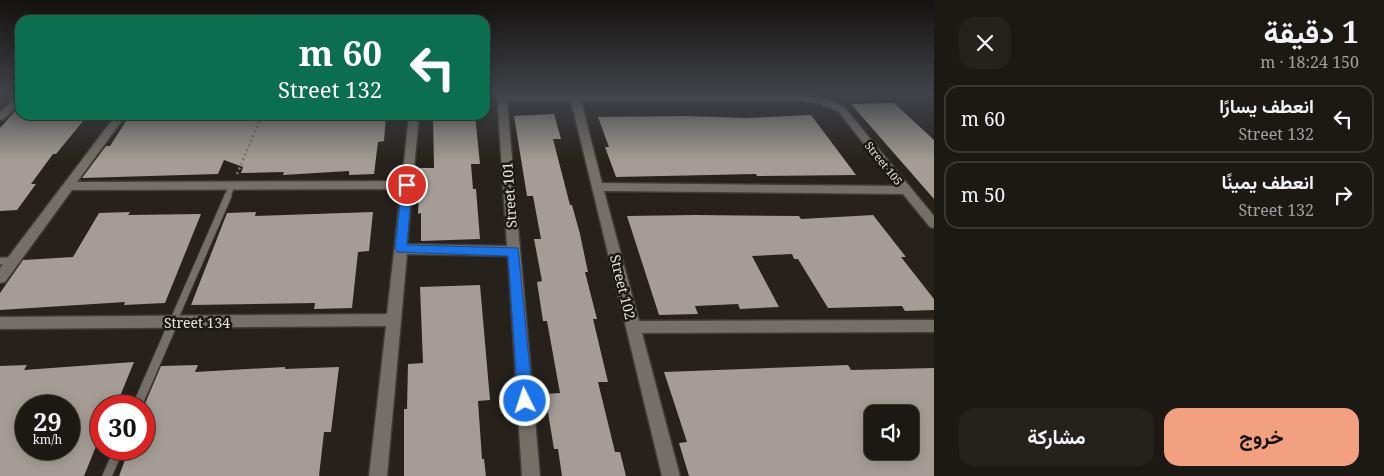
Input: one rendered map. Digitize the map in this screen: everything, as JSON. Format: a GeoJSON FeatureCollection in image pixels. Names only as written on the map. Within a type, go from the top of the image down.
{"type":"FeatureCollection","features":[{"type":"Feature","properties":{"kind":"street","name":"Street 101"},"geometry":{"type":"LineString","coordinates":[[504,116],[531,476]]}},
{"type":"Feature","properties":{"kind":"street","name":"Street 102"},"geometry":{"type":"LineString","coordinates":[[580,116],[671,476]]}},
{"type":"Feature","properties":{"kind":"street","name":"Street 105"},"geometry":{"type":"LineString","coordinates":[[847,116],[934,224]]}},
{"type":"Feature","properties":{"kind":"street"},"geometry":{"type":"LineString","coordinates":[[0,278],[117,120]]}},
{"type":"Feature","properties":{"kind":"street"},"geometry":{"type":"LineString","coordinates":[[378,476],[414,120]]}},
{"type":"Feature","properties":{"kind":"street"},"geometry":{"type":"LineString","coordinates":[[68,186],[407,185]]}},
{"type":"Feature","properties":{"kind":"street"},"geometry":{"type":"LineString","coordinates":[[598,187],[906,190]]}},
{"type":"Feature","properties":{"kind":"street"},"geometry":{"type":"LineString","coordinates":[[401,249],[514,251]]}},
{"type":"Feature","properties":{"kind":"street","name":"Street 134"},"geometry":{"type":"LineString","coordinates":[[0,323],[393,320]]}},
{"type":"Feature","properties":{"kind":"street"},"geometry":{"type":"LineString","coordinates":[[634,327],[934,326]]}},
{"type":"Feature","properties":{"kind":"lane"},"geometry":{"type":"LineString","coordinates":[[142,395],[232,186]]}},
{"type":"Feature","properties":{"kind":"lane"},"geometry":{"type":"LineString","coordinates":[[0,261],[12,261]]}},
{"type":"Feature","properties":{"kind":"lane"},"geometry":{"type":"LineString","coordinates":[[107,476],[114,460]]}},
{"type":"Feature","properties":{"kind":"path"},"geometry":{"type":"LineString","coordinates":[[232,186],[260,120]]}},
{"type":"Feature","properties":{"kind":"building"},"geometry":{"type":"Polygon","coordinates":[[[11,116],[15,116],[15,120],[84,120],[56,154],[53,154],[31,184],[36,184],[17,210],[0,211],[0,128],[11,116]]]}},
{"type":"Feature","properties":{"kind":"building"},"geometry":{"type":"Polygon","coordinates":[[[514,116],[555,116],[561,139],[553,139],[570,205],[572,205],[580,234],[588,272],[585,272],[597,319],[593,319],[608,382],[598,382],[615,452],[620,452],[626,476],[562,476],[558,449],[554,449],[545,394],[560,393],[547,321],[543,321],[537,282],[542,281],[534,239],[541,239],[533,196],[527,196],[514,116]]]}},
{"type":"Feature","properties":{"kind":"building"},"geometry":{"type":"Polygon","coordinates":[[[691,116],[747,118],[812,116],[856,175],[757,176],[756,174],[616,177],[605,147],[609,147],[598,117],[691,116]]]}},
{"type":"Feature","properties":{"kind":"building"},"geometry":{"type":"Polygon","coordinates":[[[862,116],[908,116],[934,140],[934,199],[862,116]]]}},
{"type":"Feature","properties":{"kind":"building"},"geometry":{"type":"Polygon","coordinates":[[[127,120],[386,120],[384,141],[378,142],[374,174],[349,175],[349,171],[283,175],[284,172],[241,173],[243,167],[224,160],[218,174],[82,178],[106,146],[110,146],[127,120]]]}},
{"type":"Feature","properties":{"kind":"building"},"geometry":{"type":"Polygon","coordinates":[[[433,120],[476,120],[480,164],[471,164],[473,189],[476,189],[480,239],[421,241],[421,213],[418,214],[420,168],[434,168],[433,120]]]}},
{"type":"Feature","properties":{"kind":"building"},"geometry":{"type":"Polygon","coordinates":[[[130,212],[128,215],[201,214],[165,303],[124,305],[125,302],[0,310],[0,293],[23,260],[73,257],[99,213],[130,212]]]}},
{"type":"Feature","properties":{"kind":"building"},"geometry":{"type":"Polygon","coordinates":[[[256,212],[255,216],[373,212],[369,251],[358,252],[352,308],[314,309],[315,303],[191,305],[227,213],[256,212]]]}},
{"type":"Feature","properties":{"kind":"building"},"geometry":{"type":"Polygon","coordinates":[[[873,215],[906,257],[901,257],[934,299],[934,310],[905,311],[902,306],[828,308],[798,259],[794,259],[792,254],[752,256],[779,307],[740,309],[738,304],[695,306],[698,314],[659,315],[627,216],[799,216],[801,219],[873,215]]]}},
{"type":"Feature","properties":{"kind":"building"},"geometry":{"type":"Polygon","coordinates":[[[480,285],[490,400],[478,401],[482,459],[484,459],[486,476],[404,476],[404,409],[407,409],[408,364],[423,363],[420,287],[480,285]]]}},
{"type":"Feature","properties":{"kind":"building"},"geometry":{"type":"Polygon","coordinates":[[[134,362],[120,395],[90,395],[90,460],[84,476],[0,476],[0,366],[27,365],[24,370],[134,362]]]}},
{"type":"Feature","properties":{"kind":"building"},"geometry":{"type":"Polygon","coordinates":[[[198,365],[195,372],[285,367],[285,369],[339,367],[331,432],[324,432],[319,476],[119,476],[125,460],[155,460],[155,395],[149,395],[161,366],[198,365]]]}},
{"type":"Feature","properties":{"kind":"building"},"geometry":{"type":"Polygon","coordinates":[[[848,365],[851,370],[934,368],[934,476],[689,476],[679,443],[687,442],[664,372],[848,365]]]}},
{"type":"Feature","properties":{"kind":"route"},"geometry":{"type":"LineString","coordinates":[[407,185],[401,249],[514,251],[525,401]]}}]}
